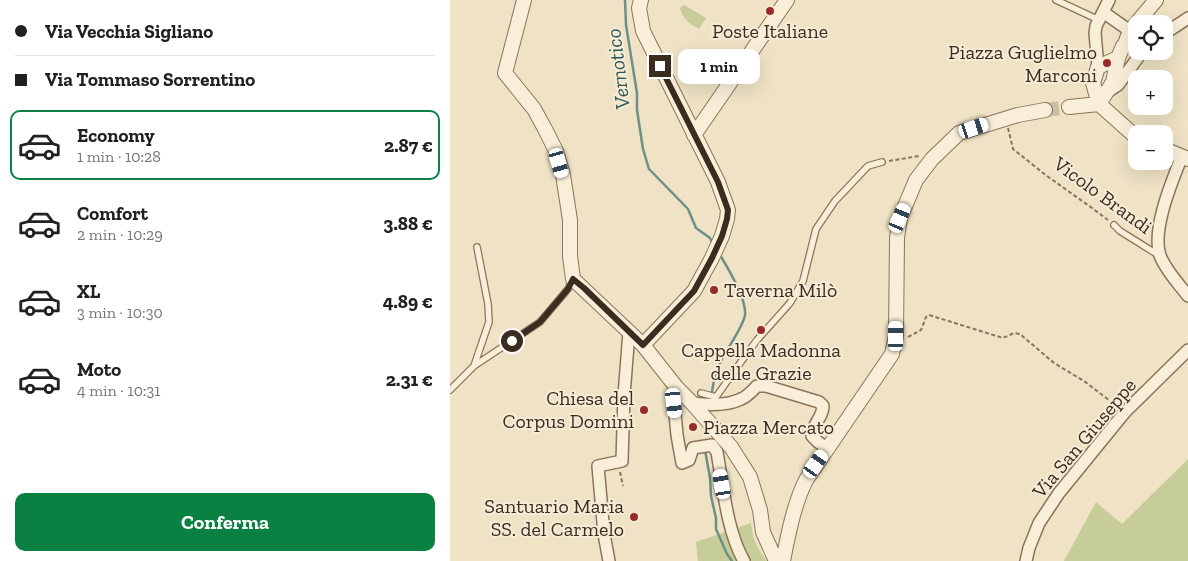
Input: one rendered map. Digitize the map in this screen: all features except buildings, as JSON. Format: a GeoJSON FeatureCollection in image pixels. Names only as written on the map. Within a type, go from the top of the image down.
{"type":"FeatureCollection","features":[{"type":"Feature","properties":{"kind":"street"},"geometry":{"type":"LineString","coordinates":[[524,0],[505,73],[534,109],[556,151],[563,175],[570,220],[570,256],[573,279],[643,345],[677,388],[704,404],[741,400],[757,386],[766,386],[819,402],[823,406],[823,413],[814,427],[812,436],[828,449]]}},
{"type":"Feature","properties":{"kind":"street"},"geometry":{"type":"LineString","coordinates":[[641,0],[639,8],[643,31],[718,182],[728,210],[722,236],[694,291],[643,345]]}},
{"type":"Feature","properties":{"kind":"street"},"geometry":{"type":"LineString","coordinates":[[694,135],[787,0]]}},
{"type":"Feature","properties":{"kind":"street"},"geometry":{"type":"LineString","coordinates":[[1109,0],[1096,26],[1098,67],[1093,83],[1099,104],[1128,130]]}},
{"type":"Feature","properties":{"kind":"street"},"geometry":{"type":"LineString","coordinates":[[1098,67],[1124,44],[1156,0]]}},
{"type":"Feature","properties":{"kind":"street"},"geometry":{"type":"LineString","coordinates":[[1101,16],[1124,44]]}},
{"type":"Feature","properties":{"kind":"street"},"geometry":{"type":"LineString","coordinates":[[1173,28],[1188,18]]}},
{"type":"Feature","properties":{"kind":"street"},"geometry":{"type":"LineString","coordinates":[[1099,104],[1113,82],[1124,44]]}},
{"type":"Feature","properties":{"kind":"street"},"geometry":{"type":"LineString","coordinates":[[1107,92],[1118,86],[1136,60]]}},
{"type":"Feature","properties":{"kind":"street"},"geometry":{"type":"LineString","coordinates":[[1069,107],[1099,104]]}},
{"type":"Feature","properties":{"kind":"street"},"geometry":{"type":"LineString","coordinates":[[783,561],[788,535],[806,480],[892,354],[896,336],[897,238],[900,218],[916,180],[932,159],[959,133],[1018,115],[1045,110]]}},
{"type":"Feature","properties":{"kind":"street"},"geometry":{"type":"LineString","coordinates":[[1173,153],[1185,158],[1166,198],[1158,235],[1160,256],[1171,276],[1188,296]]}},
{"type":"Feature","properties":{"kind":"street"},"geometry":{"type":"LineString","coordinates":[[609,561],[604,534],[598,466],[622,461],[624,395],[629,332]]}},
{"type":"Feature","properties":{"kind":"street","name":"Via San Giuseppe"},"geometry":{"type":"LineString","coordinates":[[1026,561],[1039,523],[1059,493],[1126,412],[1188,350]]}},
{"type":"Feature","properties":{"kind":"street"},"geometry":{"type":"LineString","coordinates":[[677,388],[674,403],[682,463],[689,460],[693,448],[712,445],[717,452],[733,536],[738,552],[744,561]]}},
{"type":"Feature","properties":{"kind":"street"},"geometry":{"type":"LineString","coordinates":[[696,398],[711,424],[731,446],[750,477],[760,510],[763,532],[776,561]]}},
{"type":"Feature","properties":{"kind":"street"},"geometry":{"type":"LineString","coordinates":[[766,539],[776,542],[784,541],[788,535]]}},
{"type":"Feature","properties":{"kind":"lane"},"geometry":{"type":"LineString","coordinates":[[1056,0],[1101,16]]}},
{"type":"Feature","properties":{"kind":"lane"},"geometry":{"type":"LineString","coordinates":[[696,398],[716,397],[743,359],[790,303],[803,281],[816,229],[835,201],[868,166],[882,162]]}},
{"type":"Feature","properties":{"kind":"lane","name":"Vicolo Brandi"},"geometry":{"type":"LineString","coordinates":[[1114,225],[1120,231],[1160,256]]}},
{"type":"Feature","properties":{"kind":"lane"},"geometry":{"type":"LineString","coordinates":[[474,366],[489,322],[488,304],[477,247]]}},
{"type":"Feature","properties":{"kind":"lane"},"geometry":{"type":"LineString","coordinates":[[450,390],[474,366],[540,322],[568,289],[573,279]]}},
{"type":"Feature","properties":{"kind":"path","name":"Vicolo Brandi"},"geometry":{"type":"LineString","coordinates":[[1005,119],[1013,149],[1114,225]]}},
{"type":"Feature","properties":{"kind":"path"},"geometry":{"type":"LineString","coordinates":[[882,162],[924,156]]}},
{"type":"Feature","properties":{"kind":"path"},"geometry":{"type":"LineString","coordinates":[[896,336],[909,337],[918,333],[926,317],[929,315],[1003,338],[1014,333],[1020,334],[1054,363],[1084,381],[1126,412]]}},
{"type":"Feature","properties":{"kind":"path"},"geometry":{"type":"LineString","coordinates":[[618,462],[624,486]]}},
{"type":"Feature","properties":{"kind":"green space"},"geometry":{"type":"Polygon","coordinates":[[[684,5],[706,18],[699,29],[689,23],[683,15],[680,8],[684,5]]]}},
{"type":"Feature","properties":{"kind":"green space"},"geometry":{"type":"Polygon","coordinates":[[[1188,459],[1188,561],[1064,561],[1096,502],[1122,524],[1188,459]]]}},
{"type":"Feature","properties":{"kind":"green space"},"geometry":{"type":"Polygon","coordinates":[[[751,523],[756,543],[767,561],[698,561],[696,542],[751,523]]]}},
{"type":"Feature","properties":{"kind":"waterway","name":"Vernotico"},"geometry":{"type":"LineString","coordinates":[[625,0],[626,25],[637,93],[637,110],[643,149],[649,169],[688,209],[696,228],[710,238],[713,244]]}},
{"type":"Feature","properties":{"kind":"waterway","name":"Vernotico"},"geometry":{"type":"LineString","coordinates":[[712,392],[718,368],[745,315],[740,292],[720,255]]}},
{"type":"Feature","properties":{"kind":"waterway","name":"Vernotico"},"geometry":{"type":"LineString","coordinates":[[705,450],[716,518],[716,529],[732,561]]}},
{"type":"Feature","properties":{"kind":"tunnel"},"geometry":{"type":"LineString","coordinates":[[1045,110],[1069,107]]}},
{"type":"Feature","properties":{"kind":"place","name":"Poste Italiane"},"geometry":{"type":"Point","coordinates":[770,11]}},
{"type":"Feature","properties":{"kind":"place","name":"Piazza Guglielmo Marconi"},"geometry":{"type":"Point","coordinates":[1107,63]}},
{"type":"Feature","properties":{"kind":"place","name":"Taverna Milò"},"geometry":{"type":"Point","coordinates":[714,290]}},
{"type":"Feature","properties":{"kind":"place","name":"Cappella Madonna delle Grazie"},"geometry":{"type":"Point","coordinates":[761,330]}},
{"type":"Feature","properties":{"kind":"place","name":"Chiesa del Corpus Domini"},"geometry":{"type":"Point","coordinates":[644,410]}},
{"type":"Feature","properties":{"kind":"place","name":"Piazza Mercato"},"geometry":{"type":"Point","coordinates":[693,427]}},
{"type":"Feature","properties":{"kind":"place","name":"Santuario Maria SS. del Carmelo"},"geometry":{"type":"Point","coordinates":[634,517]}},
{"type":"Feature","properties":{"kind":"route"},"geometry":{"type":"LineString","coordinates":[[512,341],[540,322],[568,289],[573,279],[643,345],[694,291],[712,258],[722,236],[728,210],[718,182],[660,66]]}}]}
